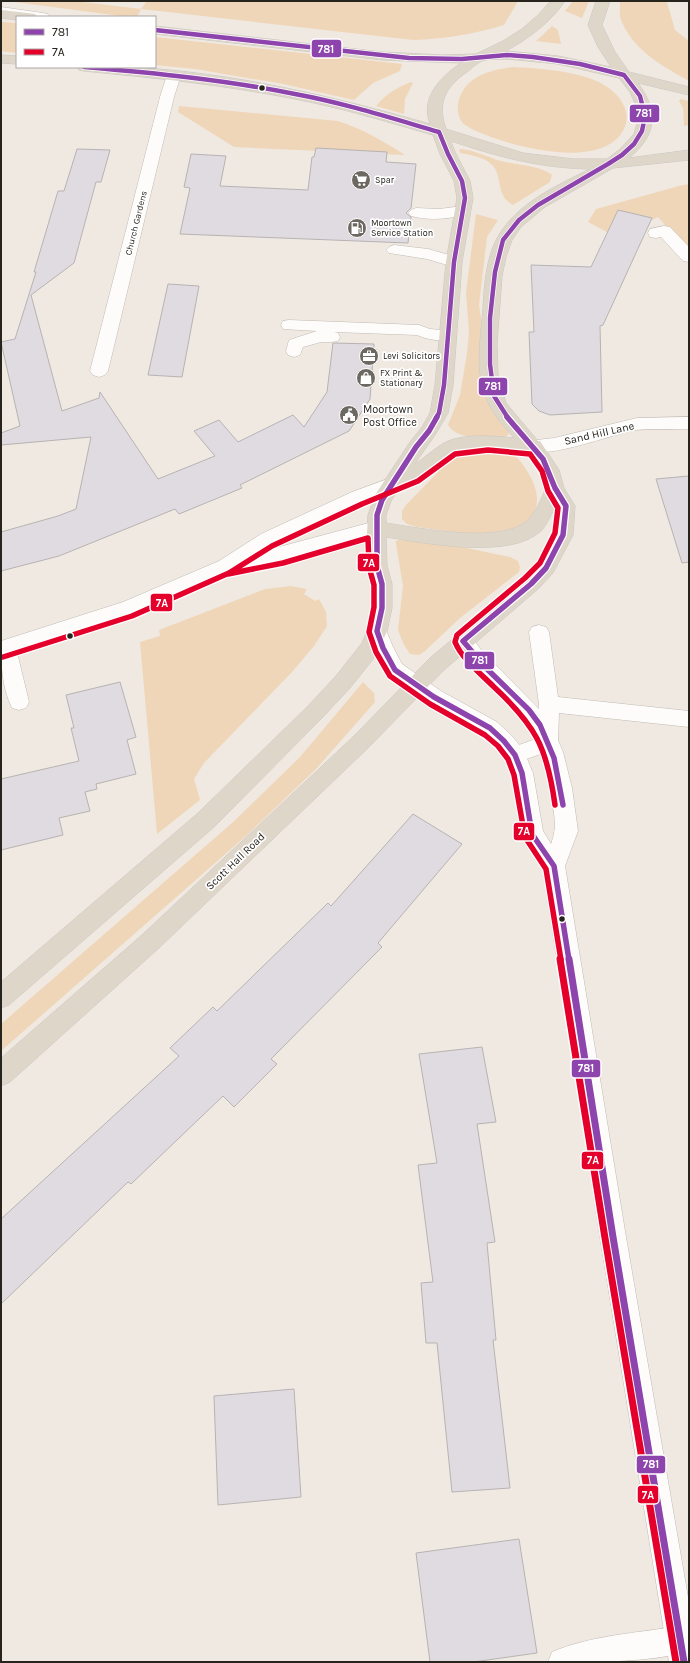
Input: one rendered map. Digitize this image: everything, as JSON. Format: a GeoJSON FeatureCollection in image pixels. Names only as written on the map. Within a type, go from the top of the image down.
{"type":"FeatureCollection","features":[{"type":"Feature","properties":{"kind":"highway"},"geometry":{"type":"LineString","coordinates":[[1,998],[206,820],[314,713],[343,682],[371,647],[377,631],[382,608],[382,584],[377,566],[377,515],[382,500],[416,447],[430,431],[439,413],[444,385],[454,262],[465,198],[462,181],[448,154],[434,116],[435,101],[441,88],[451,76],[480,57],[522,37],[543,19],[558,1]]}},
{"type":"Feature","properties":{"kind":"highway"},"geometry":{"type":"LineString","coordinates":[[603,1],[595,25],[610,56],[641,98],[645,110],[644,124],[640,135],[631,147],[612,163]]}},
{"type":"Feature","properties":{"kind":"highway"},"geometry":{"type":"LineString","coordinates":[[1,13],[23,16]]}},
{"type":"Feature","properties":{"kind":"highway"},"geometry":{"type":"LineString","coordinates":[[156,30],[382,56],[442,60],[508,55],[558,60],[689,91]]}},
{"type":"Feature","properties":{"kind":"highway"},"geometry":{"type":"LineString","coordinates":[[1,59],[16,60]]}},
{"type":"Feature","properties":{"kind":"highway"},"geometry":{"type":"LineString","coordinates":[[95,68],[174,75],[254,87],[325,100],[535,160],[563,163],[612,163],[654,161],[689,156]]}},
{"type":"Feature","properties":{"kind":"highway","name":"Scott Hall Road"},"geometry":{"type":"LineString","coordinates":[[1,1074],[151,941],[361,742],[437,664],[531,584],[546,568],[563,535],[566,506],[555,488],[549,468],[534,446],[502,410],[494,397],[490,379],[489,341],[494,284],[499,254],[504,240],[513,226],[526,214],[565,188],[612,163]]}},
{"type":"Feature","properties":{"kind":"highway"},"geometry":{"type":"LineString","coordinates":[[393,484],[414,474],[452,447],[471,442],[534,446]]}},
{"type":"Feature","properties":{"kind":"highway"},"geometry":{"type":"LineString","coordinates":[[376,528],[469,540],[501,540],[519,536],[533,526],[555,488]]}},
{"type":"Feature","properties":{"kind":"street"},"geometry":{"type":"LineString","coordinates":[[1,13],[32,16]]}},
{"type":"Feature","properties":{"kind":"street","name":"Church Gardens"},"geometry":{"type":"LineString","coordinates":[[99,371],[167,97],[174,75]]}},
{"type":"Feature","properties":{"kind":"street"},"geometry":{"type":"LineString","coordinates":[[656,233],[664,231],[689,257]]}},
{"type":"Feature","properties":{"kind":"street","name":"Sand Hill Lane"},"geometry":{"type":"LineString","coordinates":[[534,446],[554,444],[637,424],[689,423]]}},
{"type":"Feature","properties":{"kind":"street"},"geometry":{"type":"LineString","coordinates":[[3,649],[130,608],[226,566],[268,539],[358,497],[393,484]]}},
{"type":"Feature","properties":{"kind":"street"},"geometry":{"type":"LineString","coordinates":[[226,566],[281,555],[376,528]]}},
{"type":"Feature","properties":{"kind":"street"},"geometry":{"type":"LineString","coordinates":[[377,631],[383,648],[395,670],[434,698],[490,728],[504,741],[515,755],[522,773],[532,834],[554,866],[613,1237],[682,1651]]}},
{"type":"Feature","properties":{"kind":"street"},"geometry":{"type":"LineString","coordinates":[[463,641],[475,657],[532,715],[544,733],[561,788],[567,832],[554,866]]}},
{"type":"Feature","properties":{"kind":"lane"},"geometry":{"type":"LineString","coordinates":[[416,213],[439,214],[462,211]]}},
{"type":"Feature","properties":{"kind":"lane"},"geometry":{"type":"LineString","coordinates":[[394,250],[428,254],[454,262]]}},
{"type":"Feature","properties":{"kind":"lane"},"geometry":{"type":"LineString","coordinates":[[289,325],[420,330],[428,334],[448,335]]}},
{"type":"Feature","properties":{"kind":"lane"},"geometry":{"type":"LineString","coordinates":[[294,351],[295,344],[320,336],[375,339],[418,338],[428,334]]}},
{"type":"Feature","properties":{"kind":"lane"},"geometry":{"type":"LineString","coordinates":[[515,755],[548,743],[548,704],[539,632]]}},
{"type":"Feature","properties":{"kind":"lane"},"geometry":{"type":"LineString","coordinates":[[3,649],[18,702]]}},
{"type":"Feature","properties":{"kind":"lane"},"geometry":{"type":"LineString","coordinates":[[548,704],[689,719]]}},
{"type":"Feature","properties":{"kind":"lane"},"geometry":{"type":"LineString","coordinates":[[562,1662],[594,1654],[682,1651]]}},
{"type":"Feature","properties":{"kind":"shaded area"},"geometry":{"type":"Polygon","coordinates":[[[7,1],[75,1],[141,9],[138,16],[120,16],[7,1]]]}},
{"type":"Feature","properties":{"kind":"shaded area"},"geometry":{"type":"Polygon","coordinates":[[[147,1],[518,1],[504,25],[459,36],[413,40],[141,9],[147,1]]]}},
{"type":"Feature","properties":{"kind":"shaded area"},"geometry":{"type":"Polygon","coordinates":[[[573,1],[589,1],[582,18],[565,11],[573,1]]]}},
{"type":"Feature","properties":{"kind":"shaded area"},"geometry":{"type":"Polygon","coordinates":[[[620,1],[667,2],[675,30],[689,41],[689,81],[649,56],[633,40],[626,31],[621,20],[620,1]]]}},
{"type":"Feature","properties":{"kind":"shaded area"},"geometry":{"type":"Polygon","coordinates":[[[1,22],[16,23],[16,53],[1,51],[1,22]]]}},
{"type":"Feature","properties":{"kind":"shaded area"},"geometry":{"type":"Polygon","coordinates":[[[552,26],[558,30],[561,44],[536,41],[552,26]]]}},
{"type":"Feature","properties":{"kind":"shaded area"},"geometry":{"type":"Polygon","coordinates":[[[156,37],[402,64],[400,71],[373,83],[354,100],[283,84],[195,69],[156,65],[156,37]]]}},
{"type":"Feature","properties":{"kind":"shaded area"},"geometry":{"type":"Polygon","coordinates":[[[513,67],[542,69],[575,74],[605,85],[616,94],[624,106],[627,118],[624,129],[614,141],[599,149],[582,152],[562,152],[542,150],[505,142],[470,128],[464,124],[458,112],[458,104],[465,87],[478,76],[495,70],[513,67]]]}},
{"type":"Feature","properties":{"kind":"shaded area"},"geometry":{"type":"Polygon","coordinates":[[[411,82],[413,83],[405,99],[404,114],[376,106],[392,92],[411,82]]]}},
{"type":"Feature","properties":{"kind":"shaded area"},"geometry":{"type":"Polygon","coordinates":[[[681,99],[689,101],[689,125],[684,126],[683,108],[679,101],[681,99]]]}},
{"type":"Feature","properties":{"kind":"shaded area"},"geometry":{"type":"Polygon","coordinates":[[[179,106],[338,121],[373,136],[405,155],[234,147],[178,112],[179,106]]]}},
{"type":"Feature","properties":{"kind":"shaded area"},"geometry":{"type":"Polygon","coordinates":[[[461,149],[476,152],[501,161],[541,169],[552,175],[550,182],[513,205],[507,201],[501,191],[497,174],[492,165],[481,158],[460,153],[459,150],[461,149]]]}},
{"type":"Feature","properties":{"kind":"shaded area"},"geometry":{"type":"Polygon","coordinates":[[[689,184],[689,253],[658,217],[631,230],[607,232],[588,222],[596,209],[689,184]]]}},
{"type":"Feature","properties":{"kind":"shaded area"},"geometry":{"type":"Polygon","coordinates":[[[476,214],[498,220],[487,237],[479,305],[496,415],[509,432],[505,437],[483,438],[466,436],[459,434],[448,425],[460,395],[467,353],[469,332],[466,293],[476,214]]]}},
{"type":"Feature","properties":{"kind":"shaded area"},"geometry":{"type":"Polygon","coordinates":[[[486,450],[503,452],[515,456],[523,465],[533,481],[537,500],[536,509],[532,517],[526,523],[517,529],[506,533],[486,535],[417,527],[407,524],[402,519],[402,511],[406,505],[444,466],[463,453],[486,450]]]}},
{"type":"Feature","properties":{"kind":"shaded area"},"geometry":{"type":"Polygon","coordinates":[[[396,541],[438,542],[510,557],[518,561],[520,567],[519,572],[460,618],[425,651],[419,655],[410,654],[403,643],[398,630],[403,586],[396,544],[396,541]]]}},
{"type":"Feature","properties":{"kind":"shaded area"},"geometry":{"type":"Polygon","coordinates":[[[291,586],[307,589],[304,594],[315,601],[319,599],[326,612],[327,626],[314,646],[292,672],[204,763],[194,779],[200,800],[157,834],[140,642],[160,636],[159,630],[265,589],[291,586]]]}},
{"type":"Feature","properties":{"kind":"shaded area"},"geometry":{"type":"Polygon","coordinates":[[[363,682],[374,693],[375,702],[316,769],[247,835],[1,1051],[1,1024],[232,823],[300,757],[363,682]]]}},
{"type":"Feature","properties":{"kind":"building"},"geometry":{"type":"Polygon","coordinates":[[[316,148],[387,152],[386,162],[416,164],[411,208],[406,213],[411,217],[408,243],[180,234],[190,188],[184,187],[191,154],[226,156],[220,186],[308,190],[312,157],[314,157],[316,148]]]}},
{"type":"Feature","properties":{"kind":"building"},"geometry":{"type":"Polygon","coordinates":[[[77,149],[110,150],[101,182],[96,182],[74,263],[31,295],[62,411],[99,398],[100,392],[158,479],[215,456],[194,431],[219,420],[238,442],[293,415],[304,427],[327,392],[333,343],[374,344],[370,399],[349,431],[240,485],[242,488],[179,514],[175,509],[59,556],[1,571],[1,532],[58,516],[76,509],[91,437],[1,445],[1,433],[20,426],[1,342],[15,339],[36,272],[34,272],[58,191],[64,191],[77,149]]]}},
{"type":"Feature","properties":{"kind":"building"},"geometry":{"type":"Polygon","coordinates":[[[618,210],[652,218],[603,325],[600,326],[602,412],[550,415],[539,411],[532,404],[529,332],[534,332],[531,265],[591,267],[618,210]]]}},
{"type":"Feature","properties":{"kind":"building"},"geometry":{"type":"Polygon","coordinates":[[[168,284],[199,286],[182,377],[148,375],[168,284]]]}},
{"type":"Feature","properties":{"kind":"building"},"geometry":{"type":"Polygon","coordinates":[[[689,476],[689,562],[682,563],[656,479],[689,476]]]}},
{"type":"Feature","properties":{"kind":"building"},"geometry":{"type":"Polygon","coordinates":[[[120,682],[136,737],[127,740],[136,774],[96,784],[97,789],[85,792],[90,811],[59,818],[63,835],[1,850],[1,779],[79,761],[71,728],[74,728],[66,695],[120,682]]]}},
{"type":"Feature","properties":{"kind":"building"},"geometry":{"type":"Polygon","coordinates":[[[413,814],[462,844],[378,943],[382,947],[271,1059],[277,1064],[234,1107],[223,1096],[131,1184],[128,1182],[1,1304],[1,1219],[179,1056],[170,1048],[213,1007],[217,1011],[328,903],[331,906],[413,814]]]}},
{"type":"Feature","properties":{"kind":"building"},"geometry":{"type":"Polygon","coordinates":[[[482,1047],[496,1122],[477,1124],[495,1242],[487,1243],[496,1340],[493,1340],[510,1488],[452,1492],[437,1343],[426,1343],[421,1283],[433,1282],[418,1165],[437,1163],[419,1054],[482,1047]]]}},
{"type":"Feature","properties":{"kind":"building"},"geometry":{"type":"Polygon","coordinates":[[[294,1389],[301,1497],[218,1505],[214,1396],[294,1389]]]}},
{"type":"Feature","properties":{"kind":"building"},"geometry":{"type":"Polygon","coordinates":[[[519,1539],[537,1653],[473,1662],[430,1662],[416,1553],[519,1539]]]}},
{"type":"Feature","properties":{"kind":"transit line","name":"781"},"geometry":{"type":"LineString","coordinates":[[156,30],[409,58],[462,59],[507,55],[533,57],[580,64],[624,75],[640,96],[645,116],[642,131],[634,144],[622,155],[608,164],[538,205],[519,220],[503,240],[495,272],[490,318],[490,364],[494,396],[504,414],[543,459],[555,488],[566,506],[563,535],[546,568],[531,584],[463,641],[487,669],[529,710],[540,725],[554,758],[563,805]]}},
{"type":"Feature","properties":{"kind":"transit line","name":"781"},"geometry":{"type":"LineString","coordinates":[[94,68],[205,79],[265,88],[354,107],[439,132],[448,154],[462,181],[465,198],[454,262],[444,385],[439,413],[429,431],[416,447],[382,500],[377,515],[377,566],[382,584],[382,608],[377,631],[383,648],[395,670],[434,697],[490,728],[504,741],[515,755],[522,773],[532,834],[554,866],[613,1237],[684,1662]]}},
{"type":"Feature","properties":{"kind":"transit line","name":"7A"},"geometry":{"type":"LineString","coordinates":[[3,657],[132,616],[229,573],[272,546],[362,504],[418,481],[455,454],[488,450],[530,454],[542,471],[548,491],[558,508],[555,533],[540,563],[525,578],[457,635],[455,642],[467,659],[519,711],[533,728],[546,760],[555,805]]}},
{"type":"Feature","properties":{"kind":"transit line","name":"7A"},"geometry":{"type":"LineString","coordinates":[[228,574],[283,563],[368,538],[369,567],[374,585],[374,607],[369,632],[376,652],[390,676],[430,704],[485,735],[498,746],[508,759],[514,775],[525,837],[546,869],[605,1238],[676,1662]]}},
{"type":"Feature","properties":{"kind":"place","name":"Spar"},"geometry":{"type":"Point","coordinates":[361,180]}},
{"type":"Feature","properties":{"kind":"place","name":"Moortown Service Station"},"geometry":{"type":"Point","coordinates":[357,228]}},
{"type":"Feature","properties":{"kind":"place","name":"Levi Solicitors"},"geometry":{"type":"Point","coordinates":[369,356]}},
{"type":"Feature","properties":{"kind":"place","name":"FX Print & Stationary"},"geometry":{"type":"Point","coordinates":[366,378]}},
{"type":"Feature","properties":{"kind":"place","name":"Moortown Post Office"},"geometry":{"type":"Point","coordinates":[349,415]}}]}
